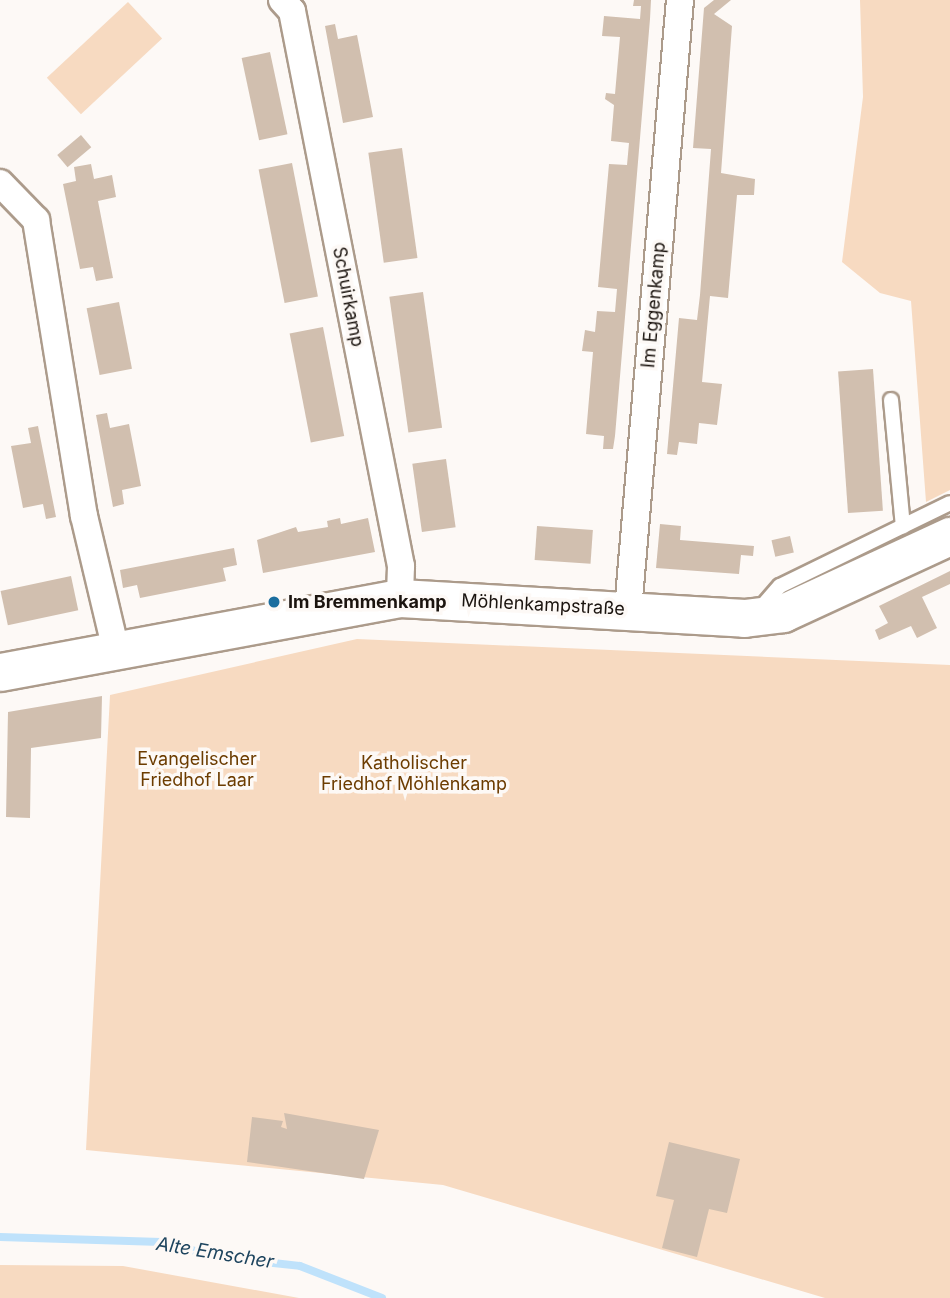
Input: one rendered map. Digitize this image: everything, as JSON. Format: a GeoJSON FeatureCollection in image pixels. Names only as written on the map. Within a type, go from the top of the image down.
{"type":"FeatureCollection","features":[{"type":"Feature","properties":{"kind":"street","name":"Schuirkamp"},"geometry":{"type":"LineString","coordinates":[[282,0],[292,11],[401,566],[400,598]]}},
{"type":"Feature","properties":{"kind":"street","name":"Im Eggenkamp"},"geometry":{"type":"LineString","coordinates":[[628,610],[680,0]]}},
{"type":"Feature","properties":{"kind":"street"},"geometry":{"type":"LineString","coordinates":[[0,183],[36,220],[84,516],[116,650]]}},
{"type":"Feature","properties":{"kind":"street","name":"Möhlenkampstraße"},"geometry":{"type":"LineString","coordinates":[[0,672],[400,598],[754,616],[817,601],[950,536]]}},
{"type":"Feature","properties":{"kind":"lane"},"geometry":{"type":"LineString","coordinates":[[891,400],[903,526]]}},
{"type":"Feature","properties":{"kind":"lane"},"geometry":{"type":"LineString","coordinates":[[754,616],[780,586],[950,503]]}},
{"type":"Feature","properties":{"kind":"green space"},"geometry":{"type":"Polygon","coordinates":[[[860,0],[950,0],[950,490],[926,502],[911,301],[880,293],[842,262],[863,97],[860,0]]]}},
{"type":"Feature","properties":{"kind":"green space"},"geometry":{"type":"Polygon","coordinates":[[[128,2],[162,39],[81,114],[47,78],[128,2]]]}},
{"type":"Feature","properties":{"kind":"green space"},"geometry":{"type":"Polygon","coordinates":[[[357,639],[950,665],[950,1298],[825,1298],[443,1185],[86,1150],[110,695],[357,639]]]}},
{"type":"Feature","properties":{"kind":"green space"},"geometry":{"type":"Polygon","coordinates":[[[0,1265],[123,1266],[299,1298],[0,1298],[0,1265]]]}},
{"type":"Feature","properties":{"kind":"building"},"geometry":{"type":"Polygon","coordinates":[[[634,0],[651,0],[650,19],[615,436],[613,449],[603,449],[604,436],[586,434],[593,352],[582,351],[585,330],[595,332],[597,311],[615,312],[617,289],[598,287],[609,164],[627,165],[629,143],[611,141],[614,105],[605,99],[606,93],[615,94],[620,37],[602,36],[604,16],[640,19],[641,6],[633,6],[634,0]]]}},
{"type":"Feature","properties":{"kind":"building"},"geometry":{"type":"Polygon","coordinates":[[[714,0],[731,0],[714,14],[732,26],[721,173],[755,179],[754,195],[737,195],[728,298],[710,296],[702,382],[722,384],[717,425],[699,423],[697,444],[679,442],[677,455],[667,454],[679,318],[697,320],[700,295],[711,149],[693,148],[704,8],[714,0]]]}},
{"type":"Feature","properties":{"kind":"building"},"geometry":{"type":"Polygon","coordinates":[[[335,24],[338,39],[357,35],[373,117],[343,123],[325,26],[335,24]]]}},
{"type":"Feature","properties":{"kind":"building"},"geometry":{"type":"Polygon","coordinates":[[[270,52],[287,134],[259,140],[242,58],[270,52]]]}},
{"type":"Feature","properties":{"kind":"building"},"geometry":{"type":"Polygon","coordinates":[[[81,135],[91,147],[68,167],[57,155],[81,135]]]}},
{"type":"Feature","properties":{"kind":"building"},"geometry":{"type":"Polygon","coordinates":[[[402,148],[417,258],[384,263],[368,153],[402,148]]]}},
{"type":"Feature","properties":{"kind":"building"},"geometry":{"type":"Polygon","coordinates":[[[292,163],[318,297],[285,303],[259,169],[292,163]]]}},
{"type":"Feature","properties":{"kind":"building"},"geometry":{"type":"Polygon","coordinates":[[[91,164],[94,179],[112,175],[116,197],[98,201],[113,278],[96,281],[93,267],[80,269],[63,184],[76,181],[74,167],[91,164]]]}},
{"type":"Feature","properties":{"kind":"building"},"geometry":{"type":"Polygon","coordinates":[[[423,292],[442,428],[408,432],[389,297],[423,292]]]}},
{"type":"Feature","properties":{"kind":"building"},"geometry":{"type":"Polygon","coordinates":[[[119,302],[132,369],[100,375],[87,308],[119,302]]]}},
{"type":"Feature","properties":{"kind":"building"},"geometry":{"type":"Polygon","coordinates":[[[323,327],[344,436],[311,442],[290,333],[323,327]]]}},
{"type":"Feature","properties":{"kind":"building"},"geometry":{"type":"Polygon","coordinates":[[[873,369],[883,511],[848,513],[838,371],[873,369]]]}},
{"type":"Feature","properties":{"kind":"building"},"geometry":{"type":"Polygon","coordinates":[[[107,413],[110,428],[129,424],[141,486],[122,490],[124,504],[113,507],[96,415],[107,413]]]}},
{"type":"Feature","properties":{"kind":"building"},"geometry":{"type":"Polygon","coordinates":[[[38,426],[56,517],[46,519],[43,504],[23,508],[11,446],[31,443],[28,428],[38,426]]]}},
{"type":"Feature","properties":{"kind":"building"},"geometry":{"type":"Polygon","coordinates":[[[446,459],[456,527],[422,532],[412,464],[446,459]]]}},
{"type":"Feature","properties":{"kind":"building"},"geometry":{"type":"Polygon","coordinates":[[[340,518],[341,524],[368,518],[375,552],[263,573],[257,540],[296,527],[298,532],[328,527],[327,521],[340,518]]]}},
{"type":"Feature","properties":{"kind":"building"},"geometry":{"type":"Polygon","coordinates":[[[660,524],[681,526],[680,540],[754,546],[753,556],[741,555],[739,574],[656,568],[660,524]]]}},
{"type":"Feature","properties":{"kind":"building"},"geometry":{"type":"Polygon","coordinates":[[[537,526],[593,530],[590,564],[535,560],[537,526]]]}},
{"type":"Feature","properties":{"kind":"building"},"geometry":{"type":"Polygon","coordinates":[[[790,536],[794,553],[775,557],[771,540],[790,536]]]}},
{"type":"Feature","properties":{"kind":"building"},"geometry":{"type":"Polygon","coordinates":[[[234,548],[237,565],[223,568],[226,581],[140,598],[137,585],[123,588],[120,570],[234,548]]]}},
{"type":"Feature","properties":{"kind":"building"},"geometry":{"type":"Polygon","coordinates":[[[950,571],[950,584],[922,597],[937,628],[917,638],[911,626],[879,640],[875,630],[888,623],[879,606],[950,571]]]}},
{"type":"Feature","properties":{"kind":"building"},"geometry":{"type":"Polygon","coordinates":[[[71,576],[78,610],[8,625],[1,591],[71,576]]]}},
{"type":"Feature","properties":{"kind":"building"},"geometry":{"type":"Polygon","coordinates":[[[102,696],[101,738],[31,748],[30,818],[6,817],[8,712],[102,696]]]}},
{"type":"Feature","properties":{"kind":"building"},"geometry":{"type":"Polygon","coordinates":[[[284,1113],[379,1130],[364,1179],[247,1162],[252,1117],[283,1121],[281,1127],[287,1129],[284,1113]]]}},
{"type":"Feature","properties":{"kind":"building"},"geometry":{"type":"Polygon","coordinates":[[[669,1142],[740,1159],[727,1213],[709,1209],[697,1257],[662,1248],[674,1200],[656,1196],[669,1142]]]}},
{"type":"Feature","properties":{"kind":"waterway","name":"Alte Emscher"},"geometry":{"type":"LineString","coordinates":[[0,1237],[161,1242],[219,1257],[300,1266],[382,1298]]}},
{"type":"Feature","properties":{"kind":"place","name":"Im Bremmenkamp"},"geometry":{"type":"Point","coordinates":[274,602]}},
{"type":"Feature","properties":{"kind":"park label","name":"Evangelischer Friedhof Laar"},"geometry":{"type":"Point","coordinates":[197,770]}},
{"type":"Feature","properties":{"kind":"park label","name":"Katholischer Friedhof Möhlenkamp"},"geometry":{"type":"Point","coordinates":[414,774]}}]}
